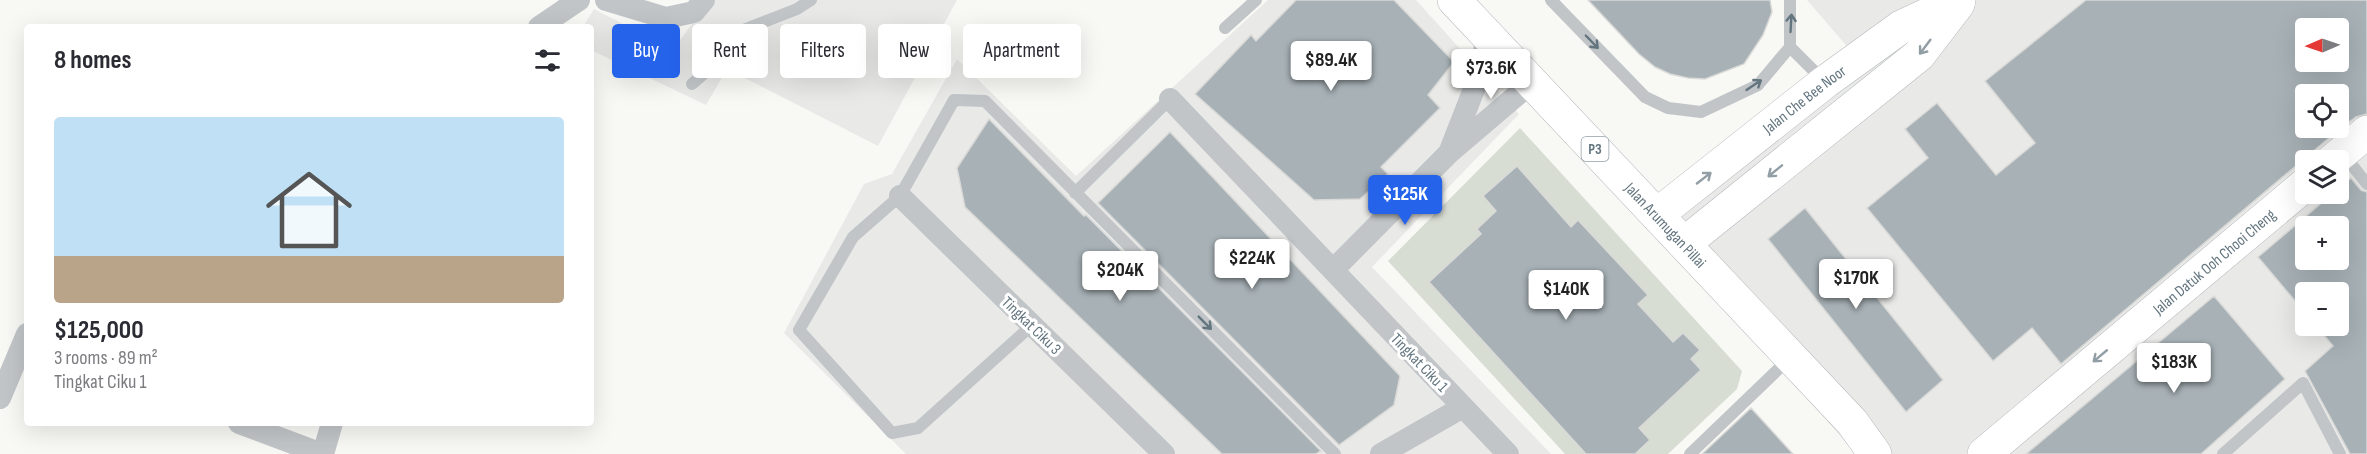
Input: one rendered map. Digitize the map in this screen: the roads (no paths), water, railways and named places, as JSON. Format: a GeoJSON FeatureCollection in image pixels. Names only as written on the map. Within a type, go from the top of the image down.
{"type":"FeatureCollection","features":[{"type":"Feature","properties":{"kind":"main road","name":"Jalan Arumugan Pillai"},"geometry":{"type":"LineString","coordinates":[[1454,0],[1852,422],[1875,454]]}},
{"type":"Feature","properties":{"kind":"main road","name":"Jalan Che Bee Noor"},"geometry":{"type":"LineString","coordinates":[[1658,214],[1826,82],[1901,27],[1960,0]]}},
{"type":"Feature","properties":{"kind":"main road","name":"Jalan Che Bee Noor"},"geometry":{"type":"LineString","coordinates":[[1685,243],[1918,56],[1960,0]]}},
{"type":"Feature","properties":{"kind":"main road"},"geometry":{"type":"LineString","coordinates":[[2345,150],[2367,132]]}},
{"type":"Feature","properties":{"kind":"main road","name":"Jalan Datuk Ooh Chooi Cheng"},"geometry":{"type":"LineString","coordinates":[[1984,454],[2295,193]]}},
{"type":"Feature","properties":{"kind":"main road"},"geometry":{"type":"LineString","coordinates":[[1852,422],[1863,454]]}},
{"type":"Feature","properties":{"kind":"street"},"geometry":{"type":"LineString","coordinates":[[543,24],[579,0]]}},
{"type":"Feature","properties":{"kind":"street"},"geometry":{"type":"LineString","coordinates":[[606,0],[666,18],[694,12],[704,0]]}},
{"type":"Feature","properties":{"kind":"street"},"geometry":{"type":"LineString","coordinates":[[1449,153],[1480,74],[1487,35]]}},
{"type":"Feature","properties":{"kind":"street"},"geometry":{"type":"LineString","coordinates":[[1333,270],[1449,153],[1531,83]]}},
{"type":"Feature","properties":{"kind":"street","name":"Tingkat Ciku 1"},"geometry":{"type":"LineString","coordinates":[[1170,99],[1508,454]]}},
{"type":"Feature","properties":{"kind":"street","name":"Tingkat Ciku 3"},"geometry":{"type":"LineString","coordinates":[[900,196],[1164,454]]}},
{"type":"Feature","properties":{"kind":"street"},"geometry":{"type":"LineString","coordinates":[[0,398],[24,341]]}},
{"type":"Feature","properties":{"kind":"street"},"geometry":{"type":"LineString","coordinates":[[1381,454],[1463,407]]}},
{"type":"Feature","properties":{"kind":"street"},"geometry":{"type":"LineString","coordinates":[[247,426],[322,454],[331,426]]}},
{"type":"Feature","properties":{"kind":"lane"},"geometry":{"type":"LineString","coordinates":[[692,84],[707,71],[725,37],[797,9],[810,0]]}},
{"type":"Feature","properties":{"kind":"lane"},"geometry":{"type":"LineString","coordinates":[[1225,28],[1256,0]]}},
{"type":"Feature","properties":{"kind":"lane"},"geometry":{"type":"LineString","coordinates":[[1551,0],[1645,97],[1668,108],[1701,112],[1758,85],[1790,46],[1790,0]]}},
{"type":"Feature","properties":{"kind":"lane"},"geometry":{"type":"LineString","coordinates":[[1790,46],[1826,82]]}},
{"type":"Feature","properties":{"kind":"lane"},"geometry":{"type":"LineString","coordinates":[[1075,192],[1170,99]]}},
{"type":"Feature","properties":{"kind":"lane"},"geometry":{"type":"LineString","coordinates":[[1031,326],[918,428],[892,433],[799,330],[853,237],[900,196],[954,100],[984,101],[1335,454]]}},
{"type":"Feature","properties":{"kind":"lane"},"geometry":{"type":"LineString","coordinates":[[2349,168],[2367,184]]}},
{"type":"Feature","properties":{"kind":"lane"},"geometry":{"type":"LineString","coordinates":[[1690,454],[1791,357]]}},
{"type":"Feature","properties":{"kind":"lane"},"geometry":{"type":"LineString","coordinates":[[2223,454],[2303,382],[2340,454]]}}]}
